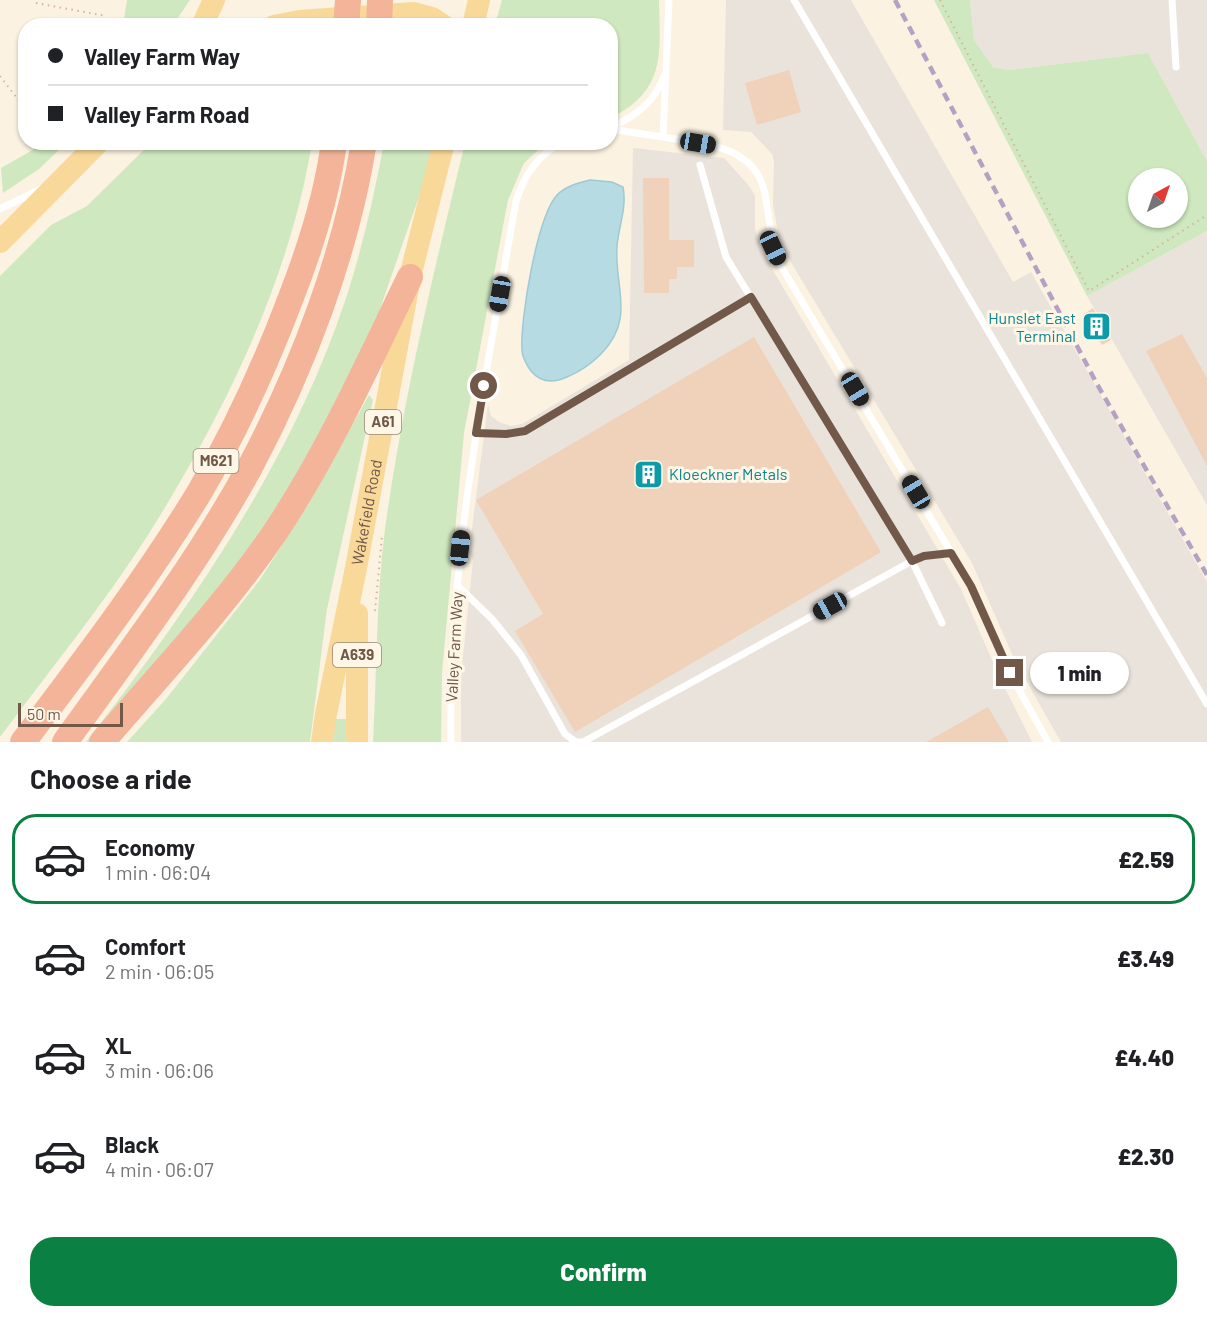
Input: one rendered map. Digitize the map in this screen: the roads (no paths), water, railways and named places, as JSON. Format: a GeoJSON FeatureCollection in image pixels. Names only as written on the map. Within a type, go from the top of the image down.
{"type":"FeatureCollection","features":[{"type":"Feature","properties":{"kind":"highway"},"geometry":{"type":"LineString","coordinates":[[347,18],[348,0]]}},
{"type":"Feature","properties":{"kind":"highway"},"geometry":{"type":"LineString","coordinates":[[379,18],[380,0]]}},
{"type":"Feature","properties":{"kind":"highway","name":"M621"},"geometry":{"type":"LineString","coordinates":[[23,742],[131,597],[199,493],[225,444],[258,379],[305,262],[322,206],[332,150]]}},
{"type":"Feature","properties":{"kind":"highway","name":"M621"},"geometry":{"type":"LineString","coordinates":[[64,742],[156,616],[250,466],[284,395],[327,286],[347,225],[362,150]]}},
{"type":"Feature","properties":{"kind":"highway"},"geometry":{"type":"LineString","coordinates":[[102,742],[213,614],[276,531],[341,420],[410,277]]}},
{"type":"Feature","properties":{"kind":"main road"},"geometry":{"type":"LineString","coordinates":[[206,18],[214,0]]}},
{"type":"Feature","properties":{"kind":"main road"},"geometry":{"type":"LineString","coordinates":[[475,18],[479,0]]}},
{"type":"Feature","properties":{"kind":"main road"},"geometry":{"type":"LineString","coordinates":[[348,18],[414,14],[432,18]]}},
{"type":"Feature","properties":{"kind":"main road"},"geometry":{"type":"LineString","coordinates":[[0,242],[91,150]]}},
{"type":"Feature","properties":{"kind":"main road","name":"Wakefield Road"},"geometry":{"type":"LineString","coordinates":[[322,742],[410,277],[442,150]]}},
{"type":"Feature","properties":{"kind":"main road","name":"A639"},"geometry":{"type":"LineString","coordinates":[[356,568],[357,742]]}},
{"type":"Feature","properties":{"kind":"lane"},"geometry":{"type":"LineString","coordinates":[[663,137],[669,57],[669,0]]}},
{"type":"Feature","properties":{"kind":"lane"},"geometry":{"type":"LineString","coordinates":[[794,0],[1207,704]]}},
{"type":"Feature","properties":{"kind":"lane"},"geometry":{"type":"LineString","coordinates":[[1172,0],[1176,67]]}},
{"type":"Feature","properties":{"kind":"lane"},"geometry":{"type":"LineString","coordinates":[[618,124],[641,110],[656,96],[669,57]]}},
{"type":"Feature","properties":{"kind":"lane"},"geometry":{"type":"LineString","coordinates":[[618,130],[732,150],[747,161],[758,176],[765,192],[773,248],[781,266],[971,586],[1010,673],[1048,742]]}},
{"type":"Feature","properties":{"kind":"lane","name":"Valley Farm Way"},"geometry":{"type":"LineString","coordinates":[[451,742],[450,674],[457,585],[464,511],[476,433],[516,201],[530,168],[550,150]]}},
{"type":"Feature","properties":{"kind":"lane"},"geometry":{"type":"LineString","coordinates":[[700,165],[726,257],[912,561],[942,623]]}},
{"type":"Feature","properties":{"kind":"lane"},"geometry":{"type":"LineString","coordinates":[[0,209],[62,178]]}},
{"type":"Feature","properties":{"kind":"lane"},"geometry":{"type":"LineString","coordinates":[[476,433],[506,434],[525,431],[751,297]]}},
{"type":"Feature","properties":{"kind":"lane"},"geometry":{"type":"LineString","coordinates":[[457,585],[492,619],[521,655],[565,734],[576,742],[583,742],[912,561],[924,556],[951,553]]}},
{"type":"Feature","properties":{"kind":"water"},"geometry":{"type":"Polygon","coordinates":[[[590,180],[612,182],[623,187],[623,209],[617,246],[621,302],[618,328],[612,341],[594,361],[562,379],[543,380],[529,369],[522,350],[524,316],[531,270],[543,224],[557,195],[568,187],[590,180]]]}},
{"type":"Feature","properties":{"kind":"railway"},"geometry":{"type":"LineString","coordinates":[[895,0],[1097,384],[1207,575]]}},
{"type":"Feature","properties":{"kind":"place","name":"Hunslet East Terminal"},"geometry":{"type":"Point","coordinates":[1097,327]}},
{"type":"Feature","properties":{"kind":"place","name":"Kloeckner Metals"},"geometry":{"type":"Point","coordinates":[648,474]}}]}
